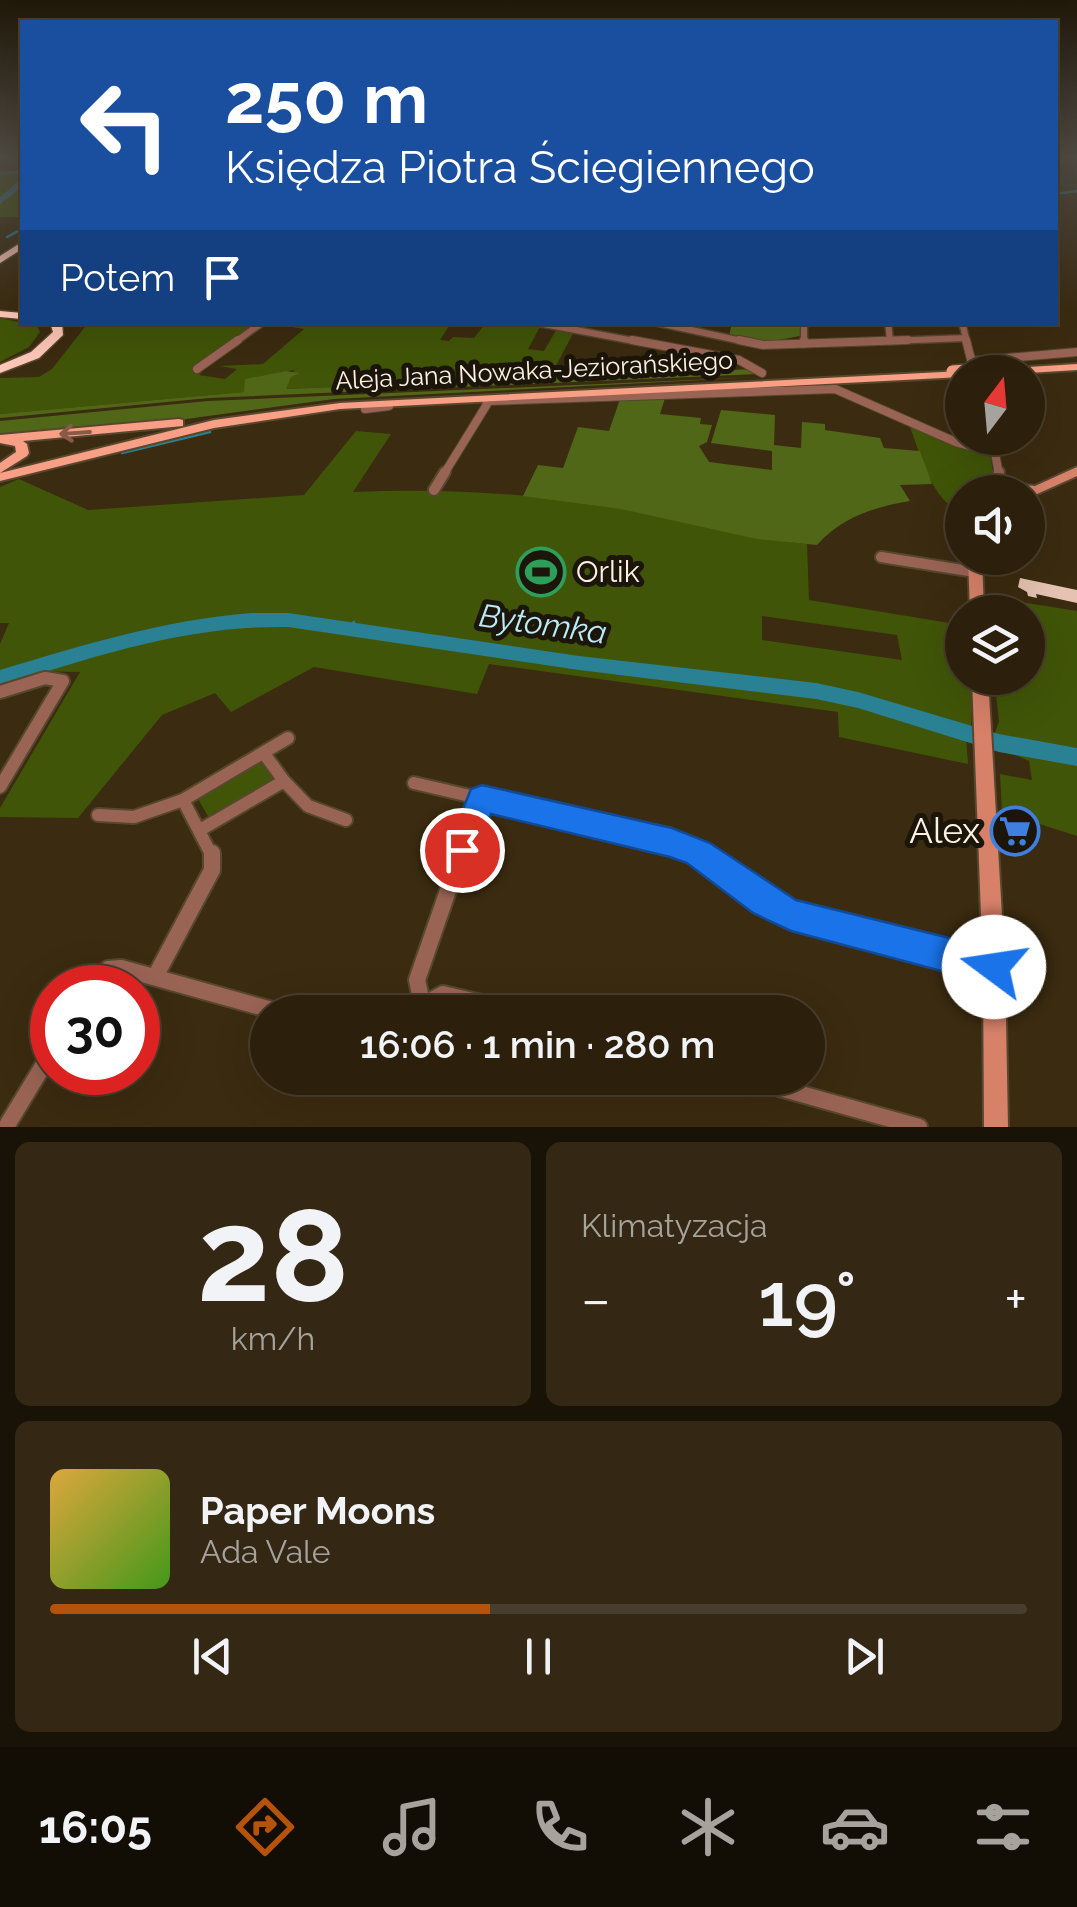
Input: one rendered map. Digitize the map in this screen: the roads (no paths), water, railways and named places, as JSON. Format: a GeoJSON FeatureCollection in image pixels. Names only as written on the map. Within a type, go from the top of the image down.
{"type":"FeatureCollection","features":[{"type":"Feature","properties":{"kind":"highway"},"geometry":{"type":"LineString","coordinates":[[0,260],[20,244]]}},
{"type":"Feature","properties":{"kind":"highway"},"geometry":{"type":"LineString","coordinates":[[0,367],[42,342],[44,325]]}},
{"type":"Feature","properties":{"kind":"highway"},"geometry":{"type":"LineString","coordinates":[[0,367],[45,349],[59,333],[57,325]]}},
{"type":"Feature","properties":{"kind":"main road","name":"Aleja Jana Nowaka-Jeziorańskiego"},"geometry":{"type":"LineString","coordinates":[[1045,367],[1077,365]]}},
{"type":"Feature","properties":{"kind":"main road","name":"Aleja Jana Nowaka-Jeziorańskiego"},"geometry":{"type":"LineString","coordinates":[[0,475],[242,415],[381,399],[945,375]]}},
{"type":"Feature","properties":{"kind":"main road","name":"Aleja Jana Nowaka-Jeziorańskiego"},"geometry":{"type":"LineString","coordinates":[[0,475],[214,424],[340,406],[945,375]]}},
{"type":"Feature","properties":{"kind":"main road"},"geometry":{"type":"LineString","coordinates":[[0,439],[242,415]]}},
{"type":"Feature","properties":{"kind":"main road"},"geometry":{"type":"LineString","coordinates":[[0,439],[16,442],[23,448],[18,459],[0,475]]}},
{"type":"Feature","properties":{"kind":"street"},"geometry":{"type":"LineString","coordinates":[[197,370],[259,325]]}},
{"type":"Feature","properties":{"kind":"street"},"geometry":{"type":"LineString","coordinates":[[552,325],[696,353],[723,354],[762,374]]}},
{"type":"Feature","properties":{"kind":"street"},"geometry":{"type":"LineString","coordinates":[[804,325],[804,344]]}},
{"type":"Feature","properties":{"kind":"street"},"geometry":{"type":"LineString","coordinates":[[888,325],[890,340]]}},
{"type":"Feature","properties":{"kind":"street"},"geometry":{"type":"LineString","coordinates":[[963,325],[970,355]]}},
{"type":"Feature","properties":{"kind":"street"},"geometry":{"type":"LineString","coordinates":[[695,327],[732,340],[763,345],[966,338]]}},
{"type":"Feature","properties":{"kind":"street"},"geometry":{"type":"LineString","coordinates":[[723,354],[732,340]]}},
{"type":"Feature","properties":{"kind":"street"},"geometry":{"type":"LineString","coordinates":[[1042,355],[1077,352]]}},
{"type":"Feature","properties":{"kind":"street"},"geometry":{"type":"LineString","coordinates":[[366,408],[842,390],[945,438]]}},
{"type":"Feature","properties":{"kind":"street"},"geometry":{"type":"LineString","coordinates":[[434,490],[489,401]]}},
{"type":"Feature","properties":{"kind":"street"},"geometry":{"type":"LineString","coordinates":[[1045,487],[1077,471]]}},
{"type":"Feature","properties":{"kind":"street"},"geometry":{"type":"LineString","coordinates":[[881,557],[945,562]]}},
{"type":"Feature","properties":{"kind":"street"},"geometry":{"type":"LineString","coordinates":[[0,692],[45,678],[63,681],[0,787]]}},
{"type":"Feature","properties":{"kind":"street"},"geometry":{"type":"LineString","coordinates":[[981,695],[994,967],[996,1127]]}},
{"type":"Feature","properties":{"kind":"street"},"geometry":{"type":"LineString","coordinates":[[98,815],[134,817],[183,800],[288,738]]}},
{"type":"Feature","properties":{"kind":"street"},"geometry":{"type":"LineString","coordinates":[[265,755],[308,806],[346,820]]}},
{"type":"Feature","properties":{"kind":"street"},"geometry":{"type":"LineString","coordinates":[[200,830],[284,781]]}},
{"type":"Feature","properties":{"kind":"street"},"geometry":{"type":"LineString","coordinates":[[414,783],[672,843],[698,853],[764,901],[791,915],[994,967]]}},
{"type":"Feature","properties":{"kind":"street"},"geometry":{"type":"LineString","coordinates":[[416,995],[420,968],[482,798]]}},
{"type":"Feature","properties":{"kind":"street"},"geometry":{"type":"LineString","coordinates":[[160,968],[212,870],[212,854],[183,800]]}},
{"type":"Feature","properties":{"kind":"street"},"geometry":{"type":"LineString","coordinates":[[160,978],[250,1004]]}},
{"type":"Feature","properties":{"kind":"street"},"geometry":{"type":"LineString","coordinates":[[6,1127],[30,1087]]}},
{"type":"Feature","properties":{"kind":"street"},"geometry":{"type":"LineString","coordinates":[[805,1095],[919,1127]]}},
{"type":"Feature","properties":{"kind":"waterway"},"geometry":{"type":"LineString","coordinates":[[7,237],[20,230]]}},
{"type":"Feature","properties":{"kind":"waterway"},"geometry":{"type":"LineString","coordinates":[[122,453],[210,432]]}},
{"type":"Feature","properties":{"kind":"waterway","name":"Bytomka"},"geometry":{"type":"LineString","coordinates":[[0,678],[178,628],[214,622],[288,620],[579,663],[816,691],[999,743],[1077,757]]}},
{"type":"Feature","properties":{"kind":"waterway","name":"Bytomka"},"geometry":{"type":"LineString","coordinates":[[347,629],[354,622]]}},
{"type":"Feature","properties":{"kind":"place","name":"Orlik"},"geometry":{"type":"Point","coordinates":[541,572]}},
{"type":"Feature","properties":{"kind":"place","name":"Alex"},"geometry":{"type":"Point","coordinates":[1015,831]}}]}
